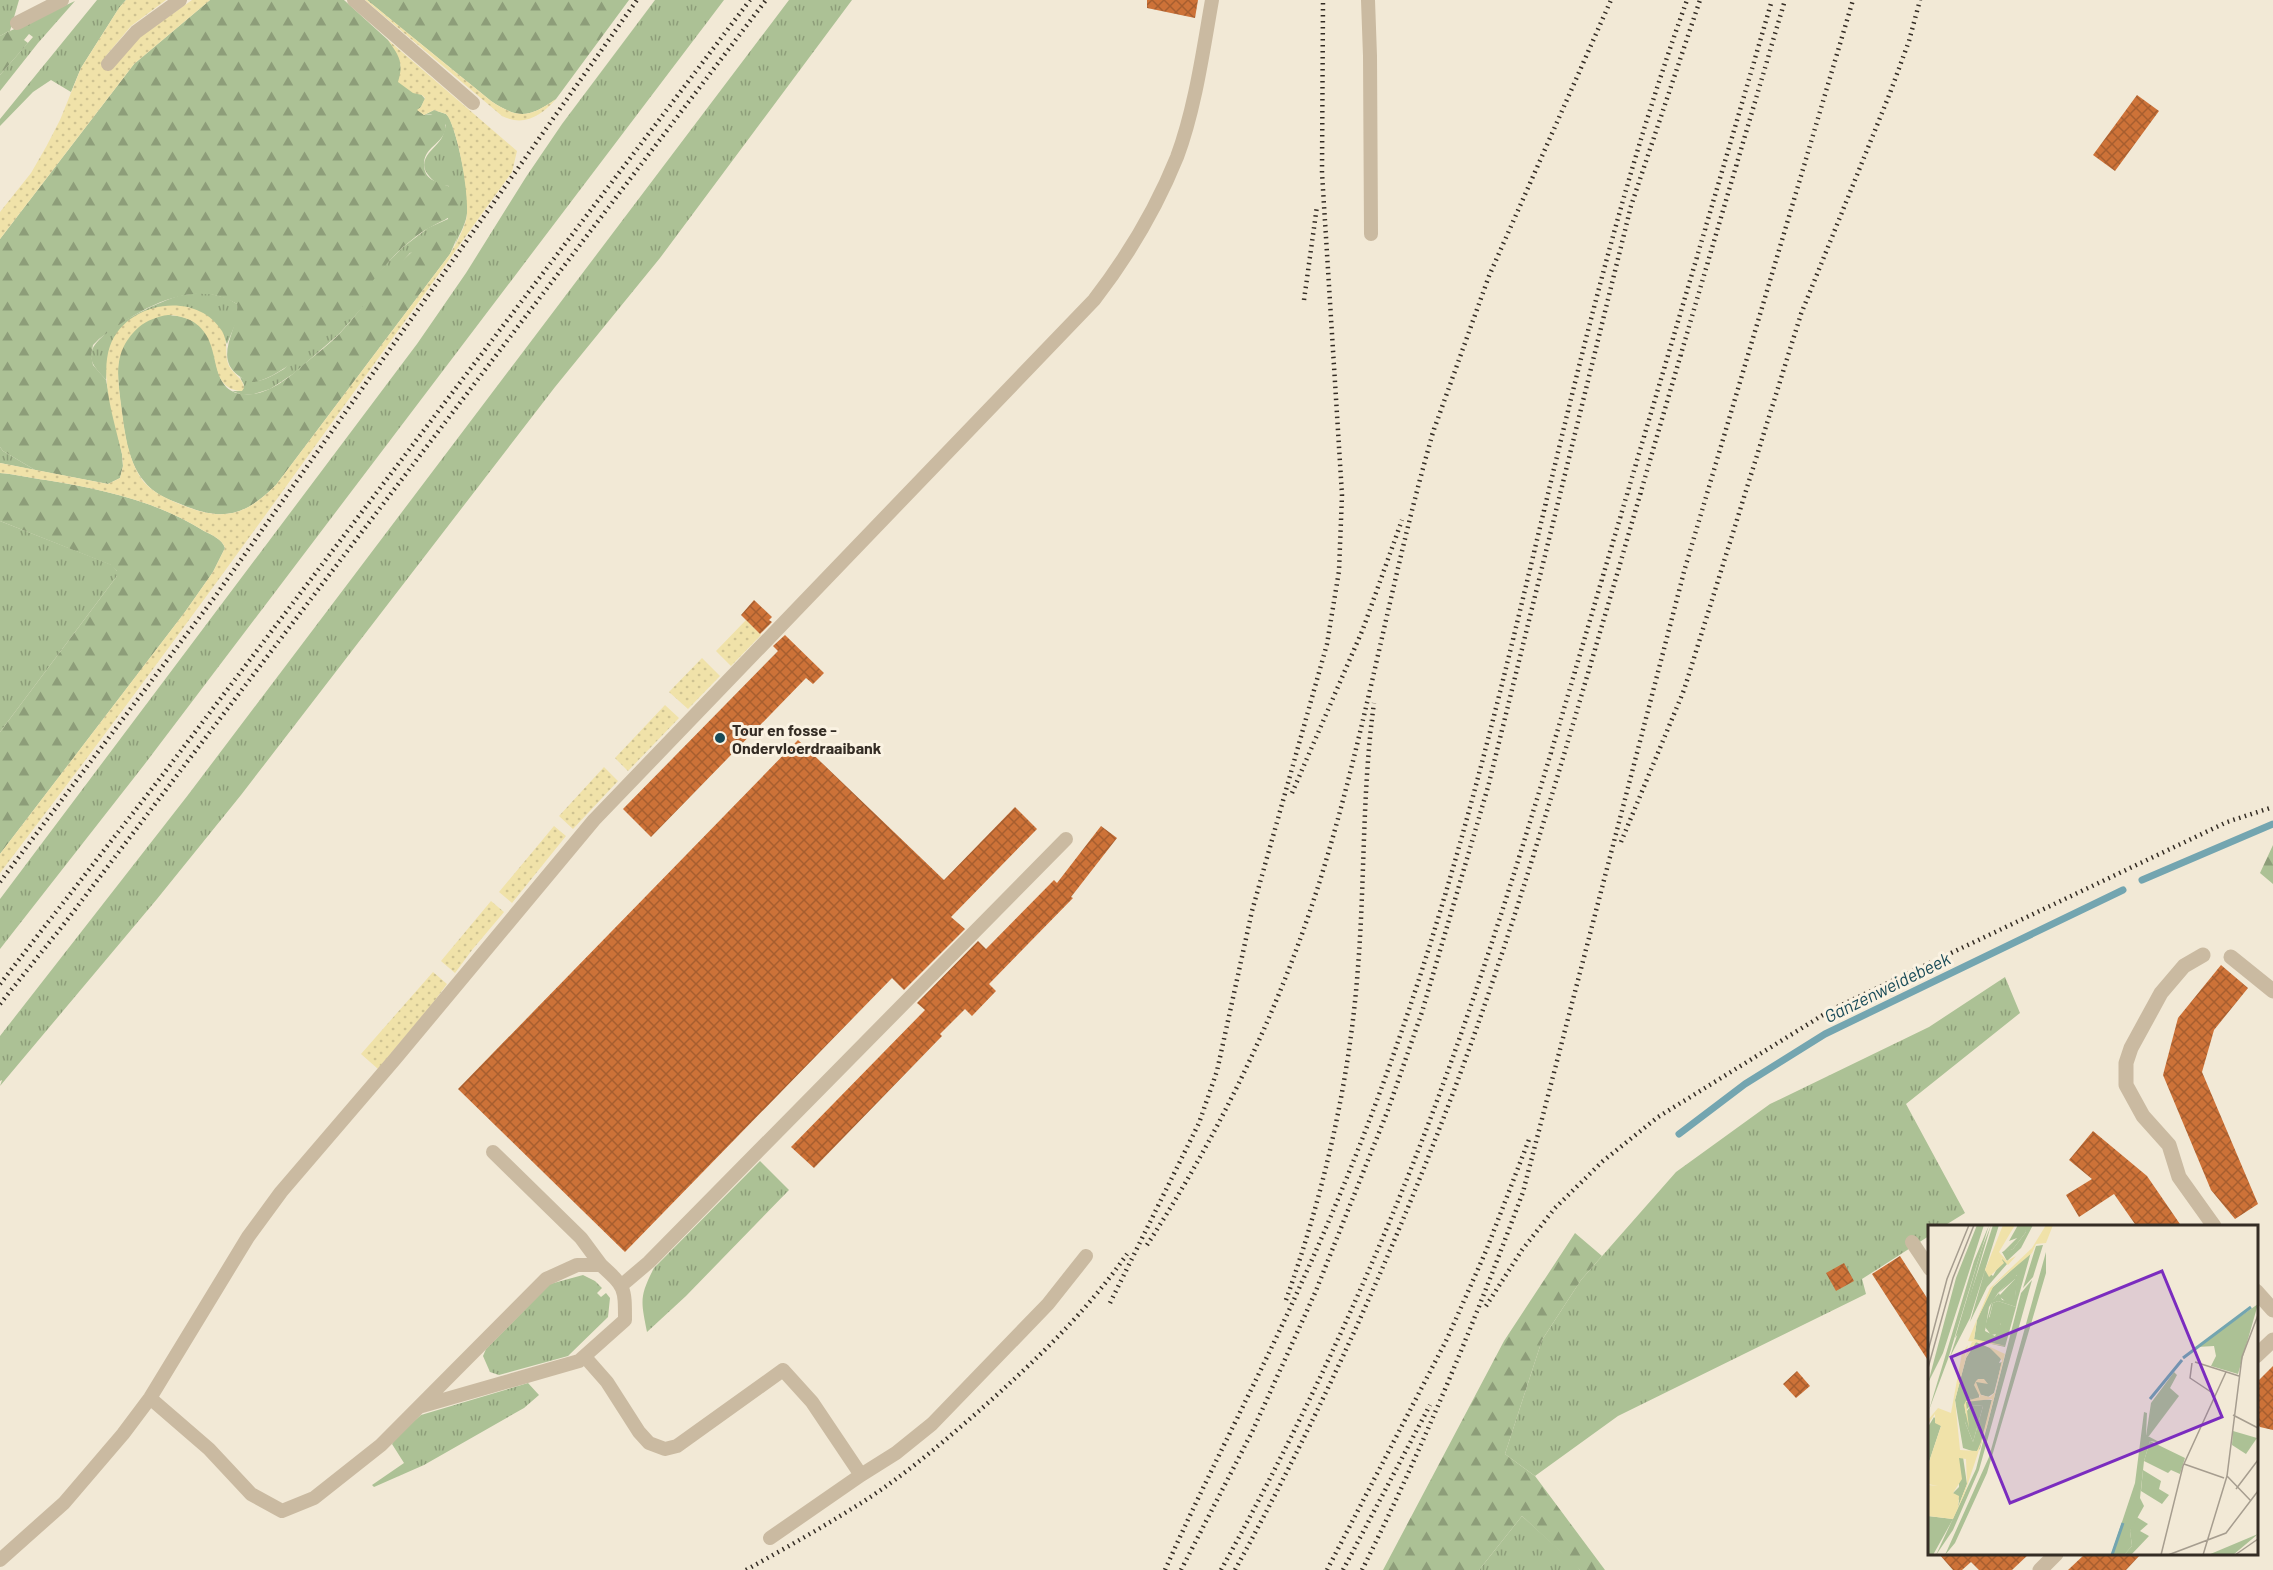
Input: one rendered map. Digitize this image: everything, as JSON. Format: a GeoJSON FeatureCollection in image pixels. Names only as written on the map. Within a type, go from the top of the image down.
{"type":"FeatureCollection","features":[{"type":"Feature","properties":{"kind":"street"},"geometry":{"type":"LineString","coordinates":[[2203,955],[2184,966],[2161,993],[2131,1048],[2126,1063],[2126,1085],[2143,1116],[2169,1145],[2179,1177],[2213,1225]]}},
{"type":"Feature","properties":{"kind":"street"},"geometry":{"type":"LineString","coordinates":[[2231,957],[2273,991]]}},
{"type":"Feature","properties":{"kind":"street"},"geometry":{"type":"LineString","coordinates":[[2258,1293],[2273,1310]]}},
{"type":"Feature","properties":{"kind":"street"},"geometry":{"type":"LineString","coordinates":[[2258,1354],[2273,1340]]}},
{"type":"Feature","properties":{"kind":"street"},"geometry":{"type":"LineString","coordinates":[[2040,1570],[2055,1555]]}},
{"type":"Feature","properties":{"kind":"lane"},"geometry":{"type":"LineString","coordinates":[[16,23],[62,0]]}},
{"type":"Feature","properties":{"kind":"lane"},"geometry":{"type":"LineString","coordinates":[[108,64],[136,32],[180,0]]}},
{"type":"Feature","properties":{"kind":"lane"},"geometry":{"type":"LineString","coordinates":[[354,0],[473,104]]}},
{"type":"Feature","properties":{"kind":"lane"},"geometry":{"type":"LineString","coordinates":[[0,1560],[64,1503],[123,1434],[150,1398],[248,1237],[281,1192],[594,820],[1094,300],[1121,265],[1143,229],[1177,156],[1202,55],[1212,0]]}},
{"type":"Feature","properties":{"kind":"lane"},"geometry":{"type":"LineString","coordinates":[[1368,0],[1371,234]]}},
{"type":"Feature","properties":{"kind":"lane"},"geometry":{"type":"LineString","coordinates":[[622,1285],[649,1262],[1066,839]]}},
{"type":"Feature","properties":{"kind":"lane"},"geometry":{"type":"LineString","coordinates":[[422,1406],[579,1361],[625,1320],[625,1294],[622,1285],[601,1265],[581,1238],[493,1152]]}},
{"type":"Feature","properties":{"kind":"lane"},"geometry":{"type":"LineString","coordinates":[[1912,1242],[1928,1267]]}},
{"type":"Feature","properties":{"kind":"lane"},"geometry":{"type":"LineString","coordinates":[[770,1538],[896,1453],[932,1425],[1048,1304],[1086,1256]]}},
{"type":"Feature","properties":{"kind":"lane"},"geometry":{"type":"LineString","coordinates":[[150,1398],[209,1449],[251,1494],[282,1511],[314,1498],[381,1445],[546,1280],[577,1265],[601,1265]]}},
{"type":"Feature","properties":{"kind":"lane"},"geometry":{"type":"LineString","coordinates":[[585,1357],[608,1382],[644,1438],[652,1446],[665,1449],[677,1446],[783,1370],[812,1402],[861,1475]]}},
{"type":"Feature","properties":{"kind":"green space"},"geometry":{"type":"Polygon","coordinates":[[[0,0],[19,0],[10,31],[75,1],[0,91],[0,75],[33,37],[29,34],[24,40],[9,31],[0,36],[0,0]]]}},
{"type":"Feature","properties":{"kind":"green space"},"geometry":{"type":"Polygon","coordinates":[[[97,0],[126,0],[81,68],[71,92],[51,80],[33,92],[0,126],[0,119],[97,0]]]}},
{"type":"Feature","properties":{"kind":"green space"},"geometry":{"type":"Polygon","coordinates":[[[210,0],[344,0],[388,40],[400,56],[401,70],[425,99],[418,110],[424,115],[437,114],[444,118],[445,132],[429,150],[424,169],[429,178],[455,190],[460,199],[458,205],[453,214],[422,232],[403,247],[340,321],[305,354],[270,377],[259,381],[249,382],[243,379],[231,368],[228,360],[227,351],[235,323],[237,304],[219,296],[183,295],[165,300],[130,318],[99,339],[93,345],[91,355],[93,365],[106,380],[122,454],[123,466],[120,478],[108,484],[35,470],[0,447],[0,239],[134,64],[210,0]]]}},
{"type":"Feature","properties":{"kind":"green space"},"geometry":{"type":"Polygon","coordinates":[[[367,0],[629,0],[556,99],[538,110],[524,114],[509,111],[491,101],[367,0]]]}},
{"type":"Feature","properties":{"kind":"green space"},"geometry":{"type":"Polygon","coordinates":[[[655,0],[724,0],[144,765],[0,949],[0,899],[417,344],[466,273],[562,124],[655,0]]]}},
{"type":"Feature","properties":{"kind":"green space"},"geometry":{"type":"Polygon","coordinates":[[[789,0],[852,0],[660,258],[555,387],[241,795],[0,1086],[2,1080],[0,1081],[0,1036],[188,795],[789,0]]]}},
{"type":"Feature","properties":{"kind":"green space"},"geometry":{"type":"Polygon","coordinates":[[[9,31],[22,34],[28,43],[0,75],[0,36],[9,31]]]}},
{"type":"Feature","properties":{"kind":"green space"},"geometry":{"type":"Polygon","coordinates":[[[434,110],[449,117],[466,183],[466,219],[455,245],[457,238],[410,253],[339,334],[293,374],[270,389],[254,394],[243,395],[232,391],[241,391],[244,385],[240,377],[258,381],[284,369],[402,248],[428,228],[448,219],[449,186],[433,180],[424,166],[428,154],[441,139],[446,125],[431,114],[424,115],[434,110]]]}},
{"type":"Feature","properties":{"kind":"green space"},"geometry":{"type":"Polygon","coordinates":[[[444,231],[455,233],[457,238],[450,254],[276,485],[264,496],[252,505],[230,514],[206,513],[160,495],[147,485],[133,463],[119,392],[120,355],[125,341],[133,331],[142,324],[164,316],[187,318],[206,333],[211,342],[219,373],[229,389],[239,394],[260,393],[286,379],[328,345],[400,263],[414,250],[444,231]]]}},
{"type":"Feature","properties":{"kind":"green space"},"geometry":{"type":"Polygon","coordinates":[[[203,292],[227,298],[237,304],[239,315],[227,344],[212,322],[188,307],[110,347],[106,380],[97,369],[91,357],[93,348],[111,329],[139,313],[178,296],[203,292]]]}},
{"type":"Feature","properties":{"kind":"green space"},"geometry":{"type":"Polygon","coordinates":[[[0,447],[3,451],[35,470],[0,463],[0,447]]]}},
{"type":"Feature","properties":{"kind":"green space"},"geometry":{"type":"Polygon","coordinates":[[[0,473],[87,488],[148,504],[213,536],[222,542],[225,548],[213,572],[185,612],[0,854],[0,732],[117,576],[117,571],[111,565],[0,521],[0,473]]]}},
{"type":"Feature","properties":{"kind":"green space"},"geometry":{"type":"Polygon","coordinates":[[[0,521],[112,565],[117,571],[117,576],[0,732],[0,521]]]}},
{"type":"Feature","properties":{"kind":"green space"},"geometry":{"type":"Polygon","coordinates":[[[2273,845],[2273,884],[2260,873],[2273,845]]]}},
{"type":"Feature","properties":{"kind":"green space"},"geometry":{"type":"Polygon","coordinates":[[[2005,977],[2020,1013],[1906,1104],[1965,1213],[1946,1225],[1928,1225],[1928,1237],[1862,1279],[1866,1294],[1618,1416],[1535,1476],[1505,1454],[1542,1340],[1581,1280],[1676,1172],[1770,1104],[1929,1027],[2005,977]]]}},
{"type":"Feature","properties":{"kind":"green space"},"geometry":{"type":"Polygon","coordinates":[[[760,1161],[789,1190],[686,1296],[647,1332],[643,1299],[654,1268],[760,1161]]]}},
{"type":"Feature","properties":{"kind":"green space"},"geometry":{"type":"Polygon","coordinates":[[[1575,1233],[1602,1256],[1581,1280],[1542,1340],[1505,1454],[1535,1476],[1605,1570],[1580,1570],[1522,1516],[1479,1570],[1383,1570],[1504,1341],[1575,1233]]]}},
{"type":"Feature","properties":{"kind":"green space"},"geometry":{"type":"Polygon","coordinates":[[[583,1275],[595,1281],[602,1288],[597,1293],[601,1297],[606,1293],[610,1298],[608,1317],[568,1356],[499,1375],[490,1372],[483,1356],[486,1349],[550,1284],[583,1275]]]}},
{"type":"Feature","properties":{"kind":"green space"},"geometry":{"type":"Polygon","coordinates":[[[528,1383],[539,1395],[524,1408],[424,1465],[374,1487],[372,1485],[404,1463],[392,1444],[397,1436],[421,1415],[528,1383]]]}},
{"type":"Feature","properties":{"kind":"green space"},"geometry":{"type":"Polygon","coordinates":[[[1522,1516],[1577,1566],[1580,1570],[1479,1570],[1522,1516]]]}},
{"type":"Feature","properties":{"kind":"sand"},"geometry":{"type":"Polygon","coordinates":[[[126,0],[166,0],[131,26],[105,57],[140,37],[192,0],[210,0],[134,64],[0,239],[0,212],[31,173],[60,120],[81,68],[126,0]]]}},
{"type":"Feature","properties":{"kind":"sand"},"geometry":{"type":"Polygon","coordinates":[[[365,0],[500,107],[516,113],[531,113],[556,99],[532,118],[518,120],[502,116],[365,0]]]}},
{"type":"Feature","properties":{"kind":"sand"},"geometry":{"type":"Polygon","coordinates":[[[388,40],[517,151],[512,172],[195,612],[0,873],[0,854],[185,612],[213,572],[225,548],[222,542],[213,536],[148,504],[87,488],[0,473],[0,463],[108,484],[120,478],[123,466],[122,454],[107,386],[107,358],[110,346],[118,331],[130,319],[162,306],[179,306],[196,309],[210,318],[222,331],[229,366],[244,388],[242,391],[230,388],[223,382],[208,339],[201,328],[190,320],[179,316],[160,316],[139,327],[124,346],[120,356],[118,377],[126,439],[138,474],[150,488],[168,499],[192,509],[218,514],[230,514],[252,505],[276,485],[450,254],[466,220],[467,198],[459,149],[451,122],[446,114],[434,110],[424,115],[417,110],[425,98],[413,93],[398,82],[400,64],[388,40]]]}},
{"type":"Feature","properties":{"kind":"sand"},"geometry":{"type":"Polygon","coordinates":[[[746,620],[761,635],[731,666],[716,651],[746,620]]]}},
{"type":"Feature","properties":{"kind":"sand"},"geometry":{"type":"Polygon","coordinates":[[[702,658],[720,676],[688,709],[669,692],[702,658]]]}},
{"type":"Feature","properties":{"kind":"sand"},"geometry":{"type":"Polygon","coordinates":[[[665,705],[679,718],[628,771],[615,758],[665,705]]]}},
{"type":"Feature","properties":{"kind":"sand"},"geometry":{"type":"Polygon","coordinates":[[[604,767],[618,781],[573,829],[559,816],[604,767]]]}},
{"type":"Feature","properties":{"kind":"sand"},"geometry":{"type":"Polygon","coordinates":[[[554,826],[566,836],[512,903],[499,892],[554,826]]]}},
{"type":"Feature","properties":{"kind":"sand"},"geometry":{"type":"Polygon","coordinates":[[[491,901],[504,912],[455,973],[441,961],[491,901]]]}},
{"type":"Feature","properties":{"kind":"sand"},"geometry":{"type":"Polygon","coordinates":[[[433,972],[447,984],[378,1069],[361,1054],[433,972]]]}},
{"type":"Feature","properties":{"kind":"building"},"geometry":{"type":"Polygon","coordinates":[[[1147,0],[1198,0],[1195,18],[1147,8],[1147,0]]]}},
{"type":"Feature","properties":{"kind":"building"},"geometry":{"type":"Polygon","coordinates":[[[2137,95],[2159,111],[2115,171],[2093,155],[2137,95]]]}},
{"type":"Feature","properties":{"kind":"building"},"geometry":{"type":"Polygon","coordinates":[[[754,600],[772,617],[769,620],[772,622],[760,634],[741,615],[754,600]]]}},
{"type":"Feature","properties":{"kind":"building","name":"Tour en fosse - Ondervloerdraaibank"},"geometry":{"type":"Polygon","coordinates":[[[785,635],[824,673],[813,684],[806,678],[651,837],[623,809],[778,651],[773,646],[785,635]]]}},
{"type":"Feature","properties":{"kind":"building"},"geometry":{"type":"Polygon","coordinates":[[[798,740],[944,880],[1015,807],[1037,829],[951,917],[965,929],[904,990],[892,978],[625,1252],[458,1089],[798,740]]]}},
{"type":"Feature","properties":{"kind":"building"},"geometry":{"type":"Polygon","coordinates":[[[1101,826],[1117,838],[1071,897],[1073,898],[989,984],[996,991],[972,1016],[965,1009],[940,1034],[942,1036],[814,1168],[791,1147],[925,1010],[917,1003],[978,941],[986,949],[1054,880],[1057,883],[1101,826]]]}},
{"type":"Feature","properties":{"kind":"building"},"geometry":{"type":"Polygon","coordinates":[[[2221,965],[2248,988],[2214,1030],[2202,1072],[2258,1204],[2235,1219],[2211,1190],[2163,1075],[2178,1018],[2221,965]]]}},
{"type":"Feature","properties":{"kind":"building"},"geometry":{"type":"Polygon","coordinates":[[[2093,1131],[2147,1176],[2181,1225],[2136,1225],[2114,1194],[2079,1217],[2066,1195],[2092,1179],[2069,1160],[2093,1131]]]}},
{"type":"Feature","properties":{"kind":"building"},"geometry":{"type":"Polygon","coordinates":[[[1900,1256],[1928,1299],[1928,1360],[1872,1274],[1900,1256]]]}},
{"type":"Feature","properties":{"kind":"building"},"geometry":{"type":"Polygon","coordinates":[[[1844,1263],[1854,1281],[1836,1291],[1826,1273],[1844,1263]]]}},
{"type":"Feature","properties":{"kind":"building"},"geometry":{"type":"Polygon","coordinates":[[[2273,1366],[2273,1430],[2258,1425],[2258,1381],[2273,1366]]]}},
{"type":"Feature","properties":{"kind":"building"},"geometry":{"type":"Polygon","coordinates":[[[1797,1371],[1810,1386],[1796,1398],[1783,1384],[1797,1371]]]}},
{"type":"Feature","properties":{"kind":"building"},"geometry":{"type":"Polygon","coordinates":[[[1940,1555],[2028,1555],[2012,1570],[1979,1570],[1971,1562],[1962,1570],[1953,1570],[1940,1555]]]}},
{"type":"Feature","properties":{"kind":"building"},"geometry":{"type":"Polygon","coordinates":[[[2084,1555],[2140,1555],[2126,1570],[2068,1570],[2084,1555]]]}},
{"type":"Feature","properties":{"kind":"waterway","name":"Ganzenweidebeek"},"geometry":{"type":"LineString","coordinates":[[2142,880],[2273,824]]}},
{"type":"Feature","properties":{"kind":"waterway","name":"Ganzenweidebeek"},"geometry":{"type":"LineString","coordinates":[[1679,1134],[1745,1084],[1825,1034],[2123,890]]}},
{"type":"Feature","properties":{"kind":"railway"},"geometry":{"type":"LineString","coordinates":[[0,882],[214,598],[637,0]]}},
{"type":"Feature","properties":{"kind":"railway"},"geometry":{"type":"LineString","coordinates":[[0,984],[161,777],[750,0]]}},
{"type":"Feature","properties":{"kind":"railway"},"geometry":{"type":"LineString","coordinates":[[0,1004],[64,924],[766,0]]}},
{"type":"Feature","properties":{"kind":"railway"},"geometry":{"type":"LineString","coordinates":[[1110,1303],[1199,1123],[1217,1071],[1252,911],[1327,644],[1339,571],[1342,495],[1322,173],[1323,0]]}},
{"type":"Feature","properties":{"kind":"railway"},"geometry":{"type":"LineString","coordinates":[[1432,435],[1489,276],[1611,0]]}},
{"type":"Feature","properties":{"kind":"railway"},"geometry":{"type":"LineString","coordinates":[[1165,1570],[1285,1320],[1320,1240],[1357,1152],[1407,1016],[1436,925],[1500,694],[1584,345],[1615,229],[1649,114],[1687,0]]}},
{"type":"Feature","properties":{"kind":"railway"},"geometry":{"type":"LineString","coordinates":[[1181,1570],[1253,1430],[1315,1293],[1388,1110],[1422,1012],[1488,787],[1631,206],[1700,0]]}},
{"type":"Feature","properties":{"kind":"railway"},"geometry":{"type":"LineString","coordinates":[[1221,1570],[1277,1465],[1330,1357],[1401,1193],[1449,1069],[1540,790],[1772,0]]}},
{"type":"Feature","properties":{"kind":"railway"},"geometry":{"type":"LineString","coordinates":[[1235,1570],[1316,1414],[1389,1254],[1460,1075],[1485,1004],[1554,788],[1785,0]]}},
{"type":"Feature","properties":{"kind":"railway"},"geometry":{"type":"LineString","coordinates":[[1362,1570],[1447,1384],[1523,1192],[1685,568],[1853,0]]}},
{"type":"Feature","properties":{"kind":"railway"},"geometry":{"type":"LineString","coordinates":[[1621,842],[1684,690],[1801,314],[1890,93],[1909,41],[1920,0]]}},
{"type":"Feature","properties":{"kind":"railway"},"geometry":{"type":"LineString","coordinates":[[1304,300],[1317,206]]}},
{"type":"Feature","properties":{"kind":"railway"},"geometry":{"type":"LineString","coordinates":[[1147,1245],[1175,1201],[1226,1108],[1271,1013],[1309,914],[1354,756],[1405,538],[1434,429]]}},
{"type":"Feature","properties":{"kind":"railway"},"geometry":{"type":"LineString","coordinates":[[1292,793],[1363,629],[1402,520]]}},
{"type":"Feature","properties":{"kind":"railway"},"geometry":{"type":"LineString","coordinates":[[1286,1300],[1300,1260],[1323,1177],[1349,1052],[1358,967],[1367,769],[1374,703]]}},
{"type":"Feature","properties":{"kind":"railway"},"geometry":{"type":"LineString","coordinates":[[1486,1306],[1522,1250],[1555,1208],[1603,1161],[1658,1117],[1831,1010],[2227,822],[2273,807]]}},
{"type":"Feature","properties":{"kind":"railway"},"geometry":{"type":"LineString","coordinates":[[1327,1570],[1447,1339],[1486,1251],[1530,1137]]}},
{"type":"Feature","properties":{"kind":"railway"},"geometry":{"type":"LineString","coordinates":[[746,1570],[870,1497],[934,1449],[1000,1392],[1058,1336],[1094,1297],[1127,1254]]}},
{"type":"Feature","properties":{"kind":"railway"},"geometry":{"type":"LineString","coordinates":[[1343,1570],[1430,1405]]}},
{"type":"Feature","properties":{"kind":"place","name":"Tour en fosse - Ondervloerdraaibank"},"geometry":{"type":"Point","coordinates":[720,738]}}]}
